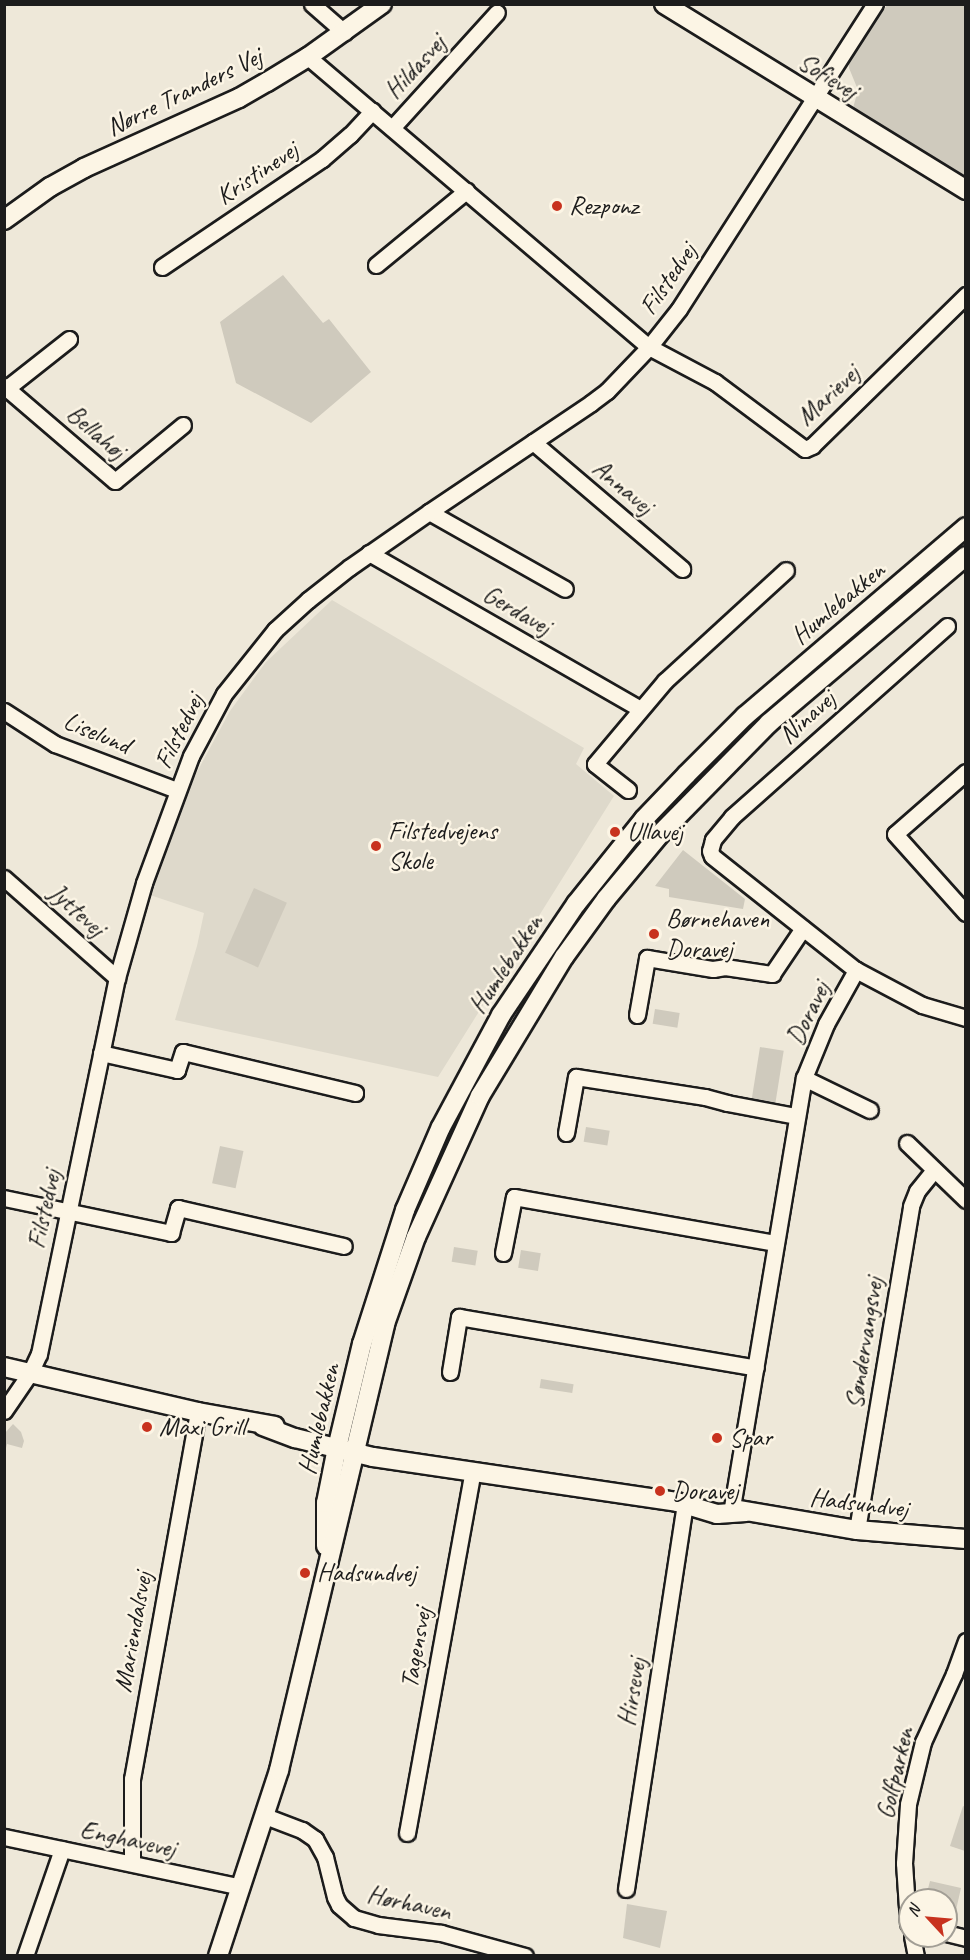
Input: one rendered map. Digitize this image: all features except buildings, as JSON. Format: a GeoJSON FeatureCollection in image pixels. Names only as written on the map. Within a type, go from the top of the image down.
{"type":"FeatureCollection","features":[{"type":"Feature","properties":{"kind":"street"},"geometry":{"type":"LineString","coordinates":[[312,4],[344,32]]}},
{"type":"Feature","properties":{"kind":"street","name":"Nørre Tranders Vej"},"geometry":{"type":"LineString","coordinates":[[4,220],[50,187],[84,168],[238,98],[308,57],[382,4]]}},
{"type":"Feature","properties":{"kind":"street","name":"Sofievej"},"geometry":{"type":"LineString","coordinates":[[664,4],[966,190]]}},
{"type":"Feature","properties":{"kind":"street","name":"Filstedvej"},"geometry":{"type":"LineString","coordinates":[[4,1411],[30,1373],[39,1354],[117,978],[144,883],[177,790],[208,720],[247,664],[275,630],[308,600],[429,512],[607,391],[649,347],[679,309],[875,4]]}},
{"type":"Feature","properties":{"kind":"street","name":"Hildasvej"},"geometry":{"type":"LineString","coordinates":[[392,128],[497,12]]}},
{"type":"Feature","properties":{"kind":"street"},"geometry":{"type":"LineString","coordinates":[[308,57],[649,347]]}},
{"type":"Feature","properties":{"kind":"street","name":"Kristinevej"},"geometry":{"type":"LineString","coordinates":[[162,267],[322,159],[351,135],[372,111]]}},
{"type":"Feature","properties":{"kind":"street"},"geometry":{"type":"LineString","coordinates":[[376,265],[466,190]]}},
{"type":"Feature","properties":{"kind":"street","name":"Marievej"},"geometry":{"type":"LineString","coordinates":[[649,347],[715,382],[804,448],[812,446],[966,296]]}},
{"type":"Feature","properties":{"kind":"street","name":"Bellahøj"},"geometry":{"type":"LineString","coordinates":[[69,339],[6,387],[116,481],[183,424]]}},
{"type":"Feature","properties":{"kind":"street","name":"Annavej"},"geometry":{"type":"LineString","coordinates":[[533,442],[682,568]]}},
{"type":"Feature","properties":{"kind":"street"},"geometry":{"type":"LineString","coordinates":[[429,512],[565,589]]}},
{"type":"Feature","properties":{"kind":"street","name":"Humlebakken"},"geometry":{"type":"LineString","coordinates":[[218,1956],[265,1816],[284,1749],[326,1569],[343,1507],[347,1444],[365,1334],[405,1210],[465,1079],[533,965],[615,855],[687,774],[745,716],[966,527]]}},
{"type":"Feature","properties":{"kind":"street","name":"Gerdavej"},"geometry":{"type":"LineString","coordinates":[[369,554],[640,709]]}},
{"type":"Feature","properties":{"kind":"street","name":"Humlebakken"},"geometry":{"type":"LineString","coordinates":[[347,1444],[385,1324],[416,1237],[449,1159],[496,1069],[564,957],[613,891],[704,787],[770,723],[966,556]]}},
{"type":"Feature","properties":{"kind":"street"},"geometry":{"type":"LineString","coordinates":[[628,790],[595,764],[665,681],[786,570]]}},
{"type":"Feature","properties":{"kind":"street","name":"Ninavej"},"geometry":{"type":"LineString","coordinates":[[803,928],[712,856],[710,851],[713,840],[732,817],[947,626]]}},
{"type":"Feature","properties":{"kind":"street","name":"Liselund"},"geometry":{"type":"LineString","coordinates":[[4,711],[55,744],[177,790]]}},
{"type":"Feature","properties":{"kind":"street"},"geometry":{"type":"LineString","coordinates":[[966,772],[895,834],[966,913]]}},
{"type":"Feature","properties":{"kind":"street","name":"Jyttevej"},"geometry":{"type":"LineString","coordinates":[[4,878],[117,978]]}},
{"type":"Feature","properties":{"kind":"street"},"geometry":{"type":"LineString","coordinates":[[803,928],[856,970],[922,1005],[966,1018]]}},
{"type":"Feature","properties":{"kind":"street","name":"Doravej"},"geometry":{"type":"LineString","coordinates":[[637,1015],[647,958],[713,969],[725,967],[772,974],[803,928]]}},
{"type":"Feature","properties":{"kind":"street","name":"Doravej"},"geometry":{"type":"LineString","coordinates":[[736,1511],[756,1368],[804,1078],[826,1024],[856,970]]}},
{"type":"Feature","properties":{"kind":"street"},"geometry":{"type":"LineString","coordinates":[[101,1053],[177,1070],[183,1052],[355,1093]]}},
{"type":"Feature","properties":{"kind":"street"},"geometry":{"type":"LineString","coordinates":[[566,1133],[576,1077],[705,1096],[727,1104],[796,1116]]}},
{"type":"Feature","properties":{"kind":"street","name":"Doravej"},"geometry":{"type":"LineString","coordinates":[[804,1078],[870,1110]]}},
{"type":"Feature","properties":{"kind":"street"},"geometry":{"type":"LineString","coordinates":[[907,1143],[966,1200]]}},
{"type":"Feature","properties":{"kind":"street","name":"Søndervangsvej"},"geometry":{"type":"LineString","coordinates":[[857,1530],[911,1206],[917,1191],[934,1170]]}},
{"type":"Feature","properties":{"kind":"street"},"geometry":{"type":"LineString","coordinates":[[503,1253],[514,1197],[776,1243]]}},
{"type":"Feature","properties":{"kind":"street"},"geometry":{"type":"LineString","coordinates":[[4,1198],[171,1233],[178,1208],[344,1245]]}},
{"type":"Feature","properties":{"kind":"street"},"geometry":{"type":"LineString","coordinates":[[450,1372],[459,1317],[756,1368]]}},
{"type":"Feature","properties":{"kind":"street","name":"Hadsundvej"},"geometry":{"type":"LineString","coordinates":[[4,1367],[263,1426],[297,1428],[347,1444],[390,1448],[428,1463],[682,1503],[704,1502],[736,1511],[857,1530],[966,1539]]}},
{"type":"Feature","properties":{"kind":"street","name":"Mariendalsvej"},"geometry":{"type":"LineString","coordinates":[[132,1863],[132,1779],[198,1412]]}},
{"type":"Feature","properties":{"kind":"street","name":"Tagensvej"},"geometry":{"type":"LineString","coordinates":[[407,1833],[473,1471]]}},
{"type":"Feature","properties":{"kind":"street","name":"Hirsevej"},"geometry":{"type":"LineString","coordinates":[[626,1890],[682,1503]]}},
{"type":"Feature","properties":{"kind":"street","name":"Golfparken"},"geometry":{"type":"LineString","coordinates":[[906,1888],[904,1863],[908,1807],[923,1742],[954,1674],[966,1641]]}},
{"type":"Feature","properties":{"kind":"street","name":"Hørhaven"},"geometry":{"type":"LineString","coordinates":[[265,1816],[302,1830],[315,1839],[325,1857],[334,1897],[339,1905],[354,1918],[378,1925],[441,1934],[525,1956]]}},
{"type":"Feature","properties":{"kind":"street","name":"Enghavevej"},"geometry":{"type":"LineString","coordinates":[[4,1837],[242,1887]]}},
{"type":"Feature","properties":{"kind":"street"},"geometry":{"type":"LineString","coordinates":[[25,1956],[62,1850]]}},
{"type":"Feature","properties":{"kind":"shaded area"},"geometry":{"type":"Polygon","coordinates":[[[887,5],[965,5],[965,177],[853,108],[858,90],[849,68],[849,62],[887,5]]]}},
{"type":"Feature","properties":{"kind":"shaded area"},"geometry":{"type":"Polygon","coordinates":[[[283,275],[323,323],[329,319],[371,372],[311,423],[236,383],[220,322],[283,275]]]}},
{"type":"Feature","properties":{"kind":"shaded area","name":"Filstedvejens Skole"},"geometry":{"type":"Polygon","coordinates":[[[332,600],[584,748],[576,764],[614,796],[438,1077],[175,1020],[197,946],[204,913],[150,895],[191,783],[230,711],[266,662],[332,600]]]}},
{"type":"Feature","properties":{"kind":"shaded area"},"geometry":{"type":"Polygon","coordinates":[[[683,850],[745,899],[743,909],[669,897],[669,889],[655,886],[683,850]]]}},
{"type":"Feature","properties":{"kind":"shaded area"},"geometry":{"type":"Polygon","coordinates":[[[254,888],[287,903],[258,968],[225,953],[254,888]]]}},
{"type":"Feature","properties":{"kind":"shaded area"},"geometry":{"type":"Polygon","coordinates":[[[655,1009],[680,1013],[677,1028],[653,1024],[655,1009]]]}},
{"type":"Feature","properties":{"kind":"shaded area"},"geometry":{"type":"Polygon","coordinates":[[[760,1047],[784,1051],[775,1104],[752,1100],[760,1047]]]}},
{"type":"Feature","properties":{"kind":"shaded area"},"geometry":{"type":"Polygon","coordinates":[[[586,1127],[610,1131],[607,1146],[584,1142],[586,1127]]]}},
{"type":"Feature","properties":{"kind":"shaded area"},"geometry":{"type":"Polygon","coordinates":[[[220,1146],[243,1151],[236,1188],[212,1183],[220,1146]]]}},
{"type":"Feature","properties":{"kind":"shaded area"},"geometry":{"type":"Polygon","coordinates":[[[454,1247],[478,1251],[475,1266],[452,1262],[454,1247]]]}},
{"type":"Feature","properties":{"kind":"shaded area"},"geometry":{"type":"Polygon","coordinates":[[[521,1250],[541,1253],[538,1271],[518,1268],[521,1250]]]}},
{"type":"Feature","properties":{"kind":"shaded area"},"geometry":{"type":"Polygon","coordinates":[[[541,1379],[574,1384],[572,1393],[540,1388],[541,1379]]]}},
{"type":"Feature","properties":{"kind":"shaded area"},"geometry":{"type":"Polygon","coordinates":[[[13,1424],[21,1432],[24,1441],[22,1448],[7,1444],[5,1452],[5,1433],[13,1424]]]}},
{"type":"Feature","properties":{"kind":"shaded area"},"geometry":{"type":"Polygon","coordinates":[[[963,1806],[965,1807],[965,1851],[950,1846],[963,1806]]]}},
{"type":"Feature","properties":{"kind":"shaded area"},"geometry":{"type":"Polygon","coordinates":[[[930,1881],[961,1888],[958,1901],[958,1888],[928,1888],[930,1881]]]}},
{"type":"Feature","properties":{"kind":"shaded area"},"geometry":{"type":"Polygon","coordinates":[[[627,1904],[667,1911],[660,1948],[623,1938],[627,1904]]]}},
{"type":"Feature","properties":{"kind":"place","name":"Rezponz"},"geometry":{"type":"Point","coordinates":[557,206]}},
{"type":"Feature","properties":{"kind":"place","name":"Ullavej"},"geometry":{"type":"Point","coordinates":[615,832]}},
{"type":"Feature","properties":{"kind":"place","name":"Filstedvejens Skole"},"geometry":{"type":"Point","coordinates":[376,846]}},
{"type":"Feature","properties":{"kind":"place","name":"Børnehaven Doravej"},"geometry":{"type":"Point","coordinates":[654,934]}},
{"type":"Feature","properties":{"kind":"place","name":"Maxi Grill"},"geometry":{"type":"Point","coordinates":[147,1427]}},
{"type":"Feature","properties":{"kind":"place","name":"Spar"},"geometry":{"type":"Point","coordinates":[717,1438]}},
{"type":"Feature","properties":{"kind":"place","name":"Doravej"},"geometry":{"type":"Point","coordinates":[660,1491]}},
{"type":"Feature","properties":{"kind":"place","name":"Hadsundvej"},"geometry":{"type":"Point","coordinates":[305,1573]}}]}
